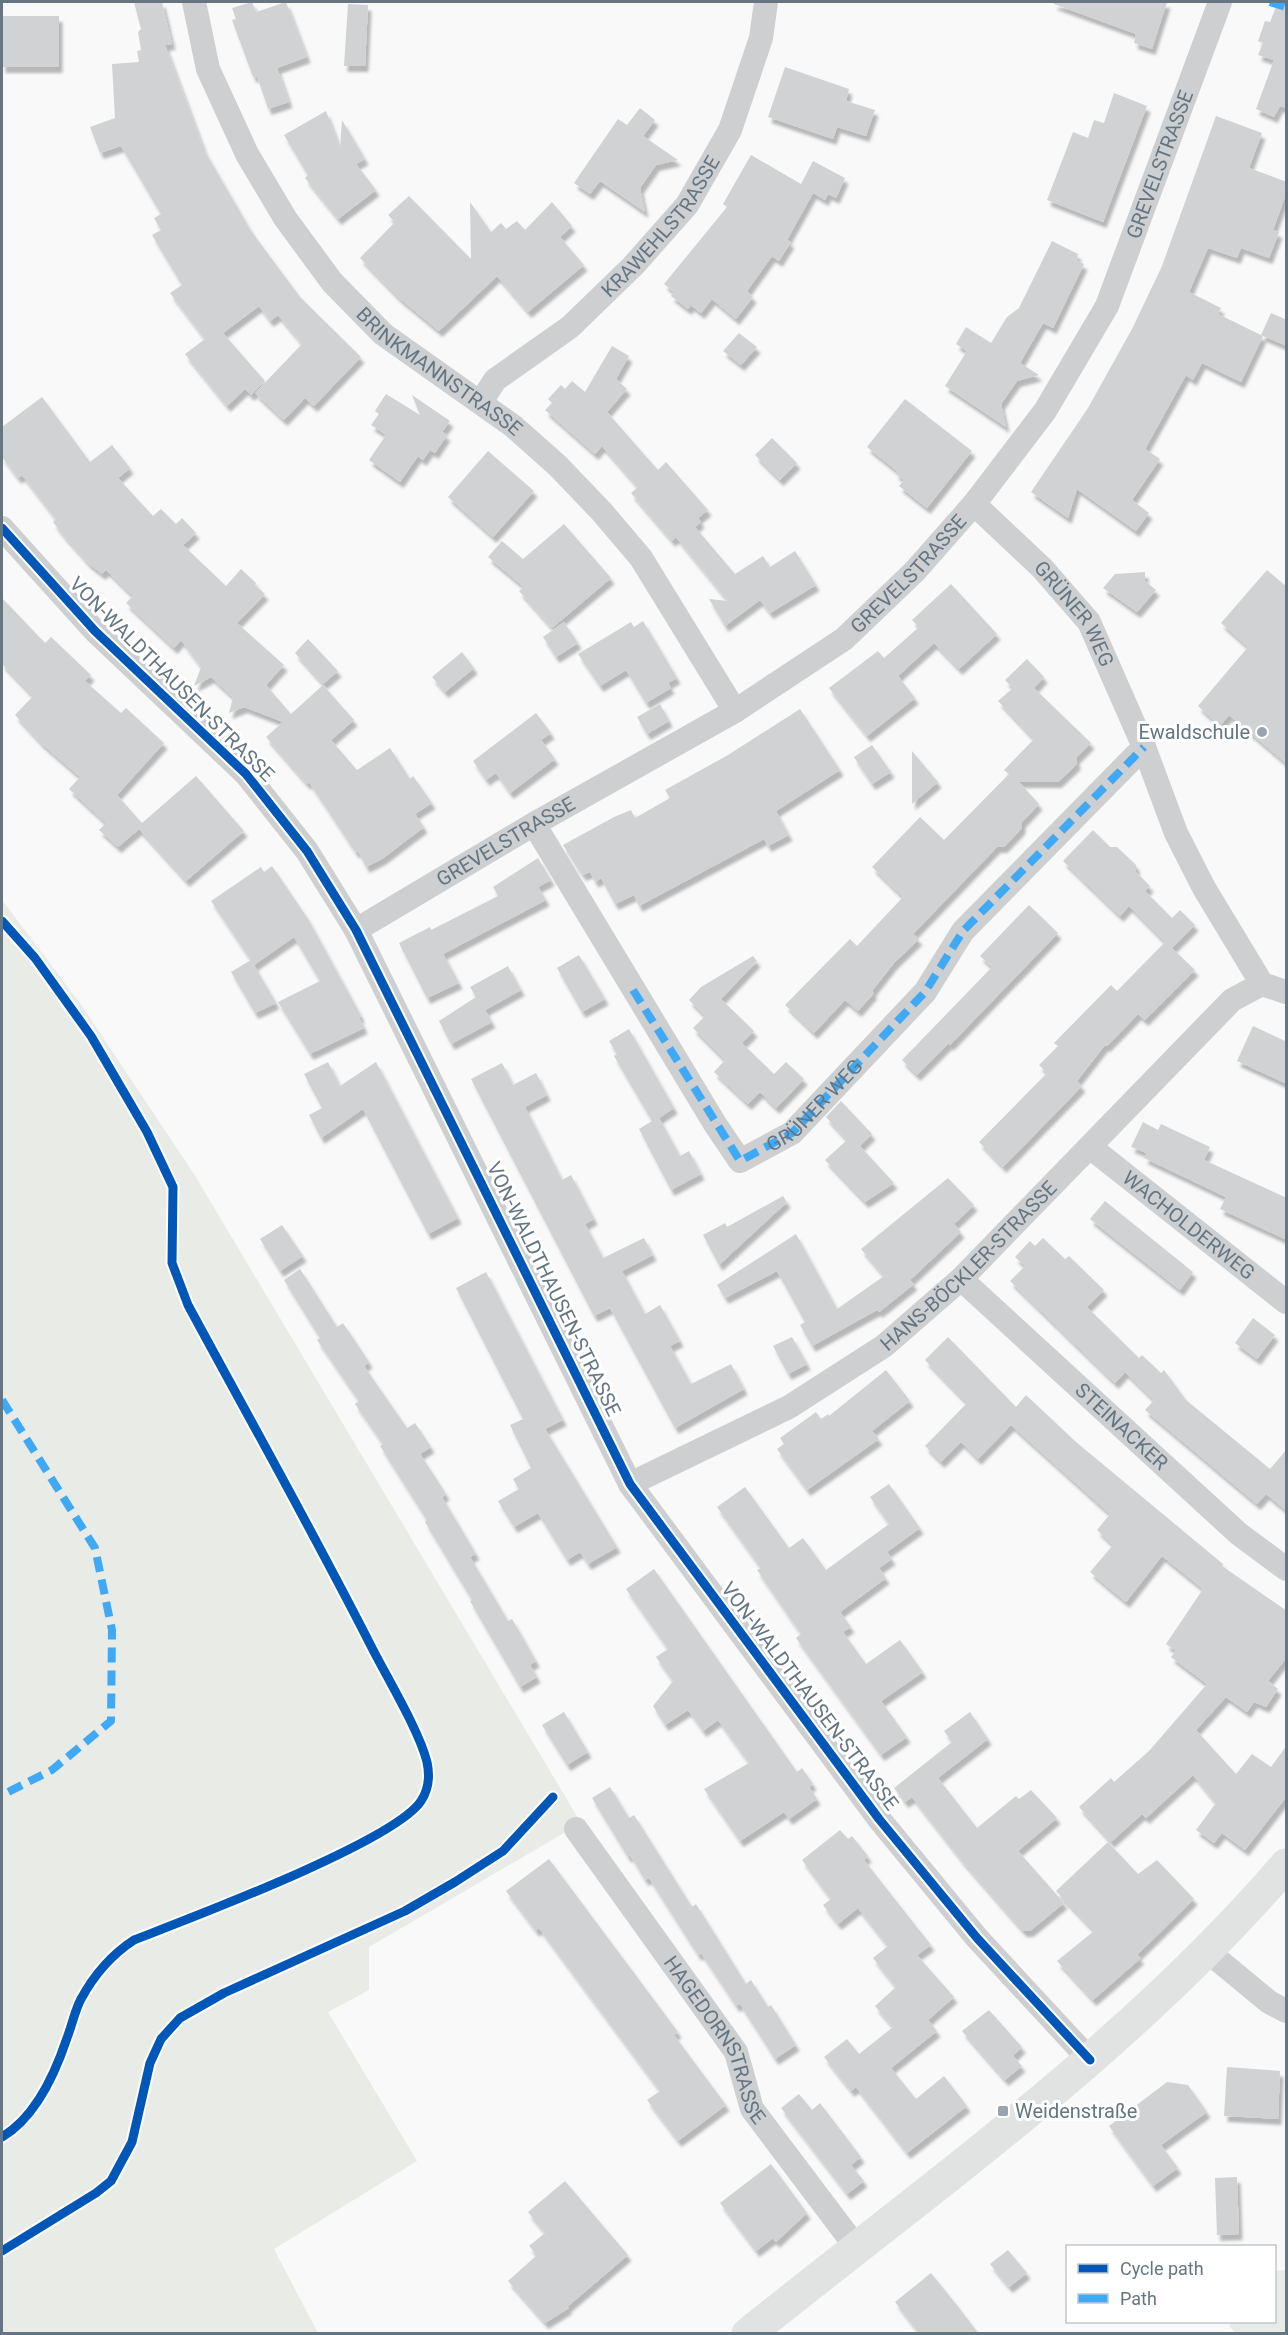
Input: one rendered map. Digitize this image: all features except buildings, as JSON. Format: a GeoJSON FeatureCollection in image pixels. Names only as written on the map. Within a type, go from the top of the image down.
{"type":"FeatureCollection","features":[{"type":"Feature","properties":{"kind":"street","name":"BRINKMANNSTRASSE"},"geometry":{"type":"LineString","coordinates":[[194,2],[208,69],[247,154],[285,218],[332,282],[383,334],[481,402],[558,466],[641,558],[735,711]]}},
{"type":"Feature","properties":{"kind":"street","name":"KRAWEHLSTRASSE"},"geometry":{"type":"LineString","coordinates":[[481,402],[495,380],[578,319],[633,266],[687,205],[730,130],[761,38],[766,2]]}},
{"type":"Feature","properties":{"kind":"street","name":"GREVELSTRASSE"},"geometry":{"type":"LineString","coordinates":[[356,930],[534,825],[735,711],[844,639],[915,572],[974,504],[1045,411],[1107,306],[1220,2]]}},
{"type":"Feature","properties":{"kind":"street","name":"GRÜNER WEG"},"geometry":{"type":"LineString","coordinates":[[974,504],[1042,568],[1089,622],[1144,747],[1176,833],[1245,959],[1262,984]]}},
{"type":"Feature","properties":{"kind":"street","name":"VON-WALDTHAUSEN-STRASSE"},"geometry":{"type":"LineString","coordinates":[[2,528],[95,631],[246,774],[307,851],[356,930],[630,1484],[879,1819],[977,1938],[1090,2061]]}},
{"type":"Feature","properties":{"kind":"street","name":"GRÜNER WEG"},"geometry":{"type":"LineString","coordinates":[[534,825],[715,1124],[740,1161],[792,1133],[925,992],[963,931],[1144,747]]}},
{"type":"Feature","properties":{"kind":"street","name":"HANS-BÖCKLER-STRASSE"},"geometry":{"type":"LineString","coordinates":[[630,1484],[789,1407],[884,1346],[961,1279],[1232,1000],[1262,984]]}},
{"type":"Feature","properties":{"kind":"street"},"geometry":{"type":"LineString","coordinates":[[1262,984],[1287,992]]}},
{"type":"Feature","properties":{"kind":"street","name":"WACHOLDERWEG"},"geometry":{"type":"LineString","coordinates":[[1090,1147],[1287,1302]]}},
{"type":"Feature","properties":{"kind":"street","name":"STEINACKER"},"geometry":{"type":"LineString","coordinates":[[961,1279],[1239,1534],[1287,1569]]}},
{"type":"Feature","properties":{"kind":"street","name":"HAGEDORNSTRASSE"},"geometry":{"type":"LineString","coordinates":[[576,1830],[736,2052],[752,2109],[856,2247]]}},
{"type":"Feature","properties":{"kind":"street"},"geometry":{"type":"LineString","coordinates":[[748,2334],[1090,2061],[1246,1911],[1287,1865]]}},
{"type":"Feature","properties":{"kind":"street"},"geometry":{"type":"LineString","coordinates":[[1206,1950],[1269,2002],[1287,2011]]}},
{"type":"Feature","properties":{"kind":"shaded area"},"geometry":{"type":"Polygon","coordinates":[[[2,900],[82,1006],[194,1174],[581,1823],[369,1947],[369,1990],[328,2012],[417,2161],[274,2249],[318,2333],[2,2333],[2,900]]]}},
{"type":"Feature","properties":{"kind":"shaded area"},"geometry":{"type":"Polygon","coordinates":[[[1286,2270],[1286,2333],[1236,2333],[1229,2326],[1231,2323],[1276,2323],[1276,2271],[1286,2270]]]}},
{"type":"Feature","properties":{"kind":"marked path"},"geometry":{"type":"LineString","coordinates":[[1270,2],[1286,7]]}},
{"type":"Feature","properties":{"kind":"marked path"},"geometry":{"type":"LineString","coordinates":[[633,990],[740,1161],[792,1133],[925,992],[963,931],[1144,747]]}},
{"type":"Feature","properties":{"kind":"marked path"},"geometry":{"type":"LineString","coordinates":[[2,1400],[95,1548],[112,1630],[111,1721],[52,1770],[2,1795]]}},
{"type":"Feature","properties":{"kind":"cycle path"},"geometry":{"type":"LineString","coordinates":[[2,528],[95,631],[246,774],[307,851],[356,930],[630,1484],[879,1819],[977,1938],[1090,2060]]}},
{"type":"Feature","properties":{"kind":"cycle path"},"geometry":{"type":"LineString","coordinates":[[2,921],[35,958],[91,1036],[147,1132],[173,1187],[172,1263],[188,1305],[410,1719],[423,1749],[429,1777],[426,1792],[421,1801],[403,1818],[372,1837],[288,1878],[134,1940],[118,1952],[97,1974],[81,1999],[57,2066],[43,2094],[25,2118],[2,2137]]}},
{"type":"Feature","properties":{"kind":"cycle path"},"geometry":{"type":"LineString","coordinates":[[2,2251],[96,2193],[111,2181],[132,2142],[150,2063],[161,2039],[180,2018],[224,1993],[405,1911],[455,1882],[503,1851],[553,1797]]}},
{"type":"Feature","properties":{"kind":"place","name":"Ewaldschule"},"geometry":{"type":"Point","coordinates":[1262,732]}},
{"type":"Feature","properties":{"kind":"place","name":"Weidenstraße"},"geometry":{"type":"Point","coordinates":[1003,2111]}}]}
